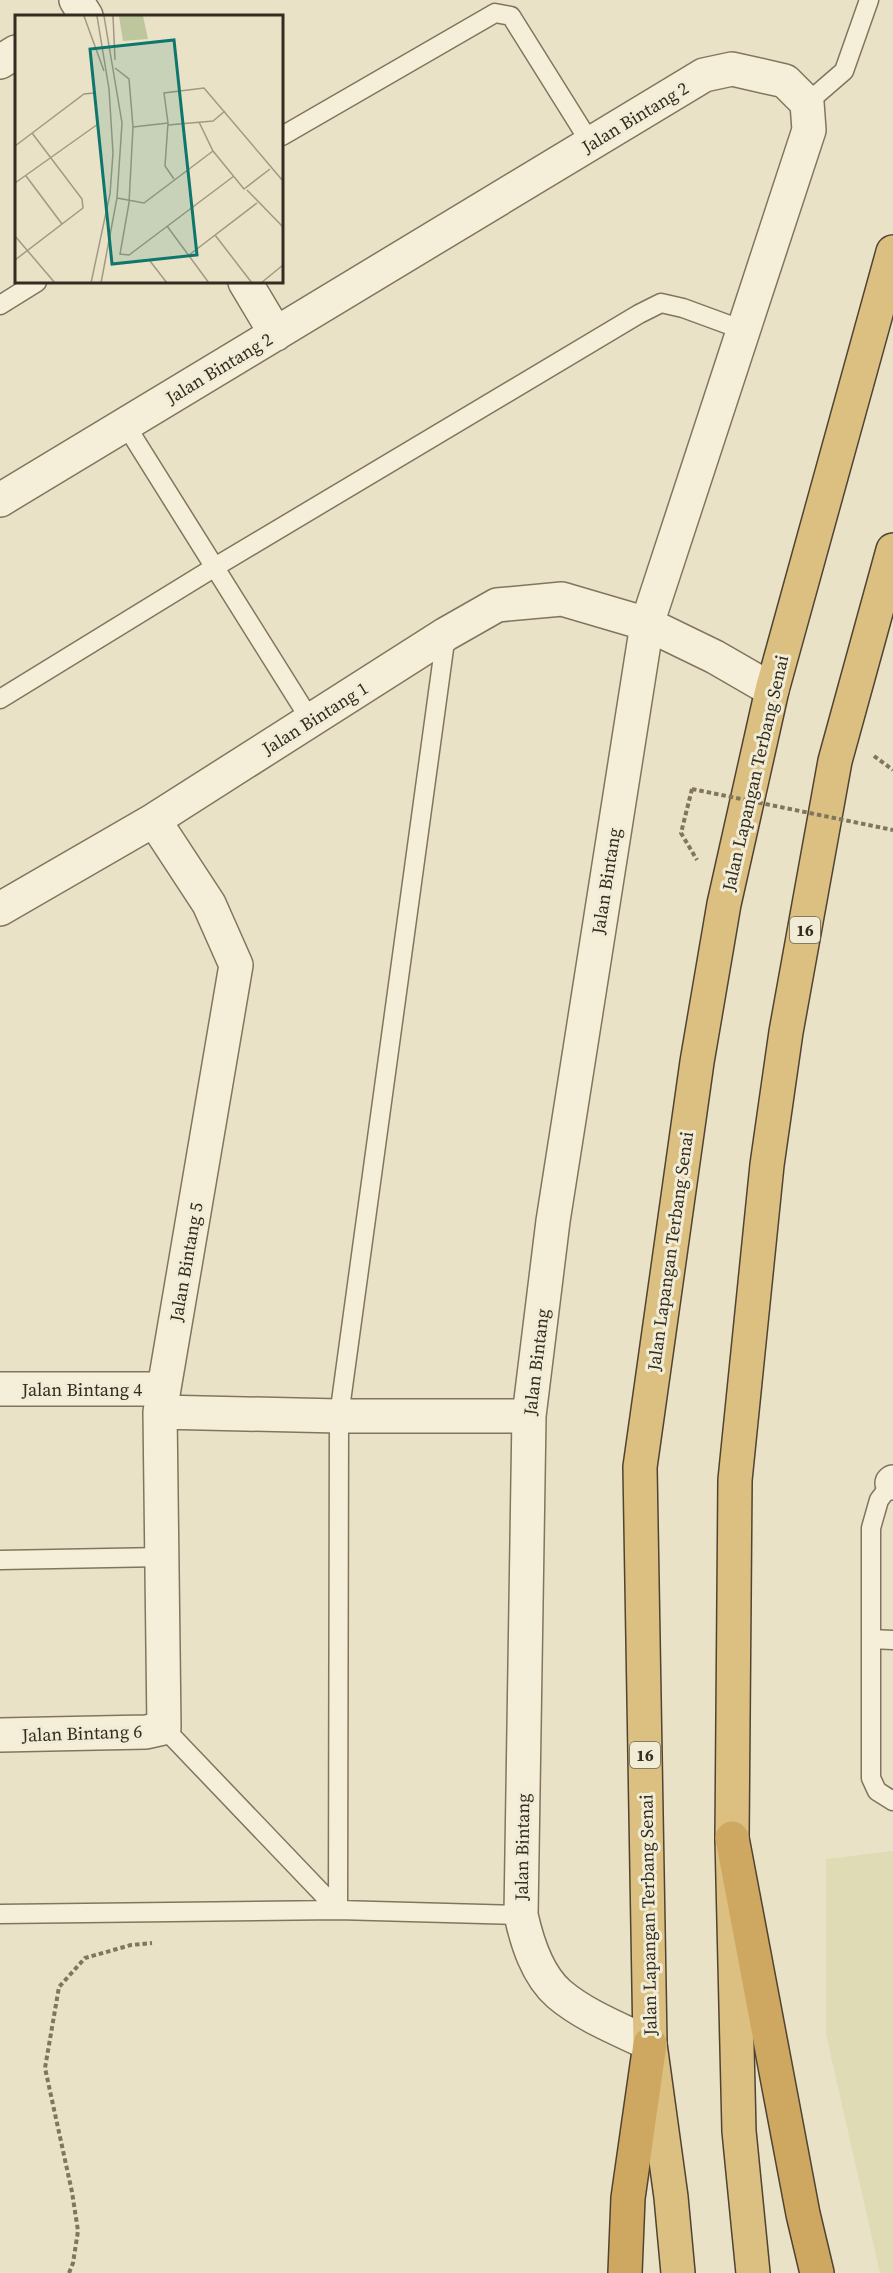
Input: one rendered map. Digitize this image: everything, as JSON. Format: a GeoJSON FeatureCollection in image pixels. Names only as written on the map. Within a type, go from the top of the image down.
{"type":"FeatureCollection","features":[{"type":"Feature","properties":{"kind":"highway","name":"Jalan Lapangan Terbang Senai"},"geometry":{"type":"LineString","coordinates":[[678,2273],[671,2197],[650,2044],[640,1467],[697,1062],[724,904],[772,690],[893,252]]}},
{"type":"Feature","properties":{"kind":"highway","name":"16"},"geometry":{"type":"LineString","coordinates":[[753,2273],[740,2131],[732,1838],[735,1480],[767,1165],[786,1032],[835,761],[893,550]]}},
{"type":"Feature","properties":{"kind":"highway"},"geometry":{"type":"LineString","coordinates":[[732,1838],[803,2214],[817,2273]]}},
{"type":"Feature","properties":{"kind":"highway"},"geometry":{"type":"LineString","coordinates":[[625,2273],[628,2198],[650,2044]]}},
{"type":"Feature","properties":{"kind":"street"},"geometry":{"type":"LineString","coordinates":[[0,62],[15,53]]}},
{"type":"Feature","properties":{"kind":"street","name":"Jalan Bintang 2"},"geometry":{"type":"LineString","coordinates":[[0,500],[704,75],[732,69],[785,81],[807,103]]}},
{"type":"Feature","properties":{"kind":"street"},"geometry":{"type":"LineString","coordinates":[[647,624],[809,130],[807,103]]}},
{"type":"Feature","properties":{"kind":"street"},"geometry":{"type":"LineString","coordinates":[[246,284],[276,334]]}},
{"type":"Feature","properties":{"kind":"street","name":"Jalan Bintang 1"},"geometry":{"type":"LineString","coordinates":[[0,909],[154,820],[446,634],[497,605],[562,599],[647,624],[715,657],[772,690]]}},
{"type":"Feature","properties":{"kind":"street","name":"Jalan Bintang"},"geometry":{"type":"LineString","coordinates":[[647,624],[553,1221],[529,1416],[521,1915],[527,1942],[541,1971],[558,1993],[591,2015],[650,2044]]}},
{"type":"Feature","properties":{"kind":"street","name":"Jalan Bintang 5"},"geometry":{"type":"LineString","coordinates":[[154,820],[208,904],[236,965],[162,1401],[164,1728]]}},
{"type":"Feature","properties":{"kind":"street","name":"Jalan Bintang 4"},"geometry":{"type":"LineString","coordinates":[[0,1389],[339,1416],[529,1416]]}},
{"type":"Feature","properties":{"kind":"street","name":"Jalan Bintang 6"},"geometry":{"type":"LineString","coordinates":[[0,1736],[146,1732],[164,1728]]}},
{"type":"Feature","properties":{"kind":"lane"},"geometry":{"type":"LineString","coordinates":[[807,103],[844,71],[869,0]]}},
{"type":"Feature","properties":{"kind":"lane"},"geometry":{"type":"LineString","coordinates":[[284,134],[495,13],[511,16],[591,144]]}},
{"type":"Feature","properties":{"kind":"lane"},"geometry":{"type":"LineString","coordinates":[[0,305],[34,284]]}},
{"type":"Feature","properties":{"kind":"lane"},"geometry":{"type":"LineString","coordinates":[[0,699],[215,567],[661,303],[683,308],[743,330]]}},
{"type":"Feature","properties":{"kind":"lane"},"geometry":{"type":"LineString","coordinates":[[125,424],[311,721]]}},
{"type":"Feature","properties":{"kind":"lane"},"geometry":{"type":"LineString","coordinates":[[338,1910],[339,1416],[446,634]]}},
{"type":"Feature","properties":{"kind":"lane"},"geometry":{"type":"LineString","coordinates":[[892,1483],[879,1500],[871,1528],[871,1778],[877,1791],[893,1801]]}},
{"type":"Feature","properties":{"kind":"lane"},"geometry":{"type":"LineString","coordinates":[[0,1560],[162,1557]]}},
{"type":"Feature","properties":{"kind":"lane"},"geometry":{"type":"LineString","coordinates":[[871,1639],[893,1640]]}},
{"type":"Feature","properties":{"kind":"lane"},"geometry":{"type":"LineString","coordinates":[[164,1728],[338,1910]]}},
{"type":"Feature","properties":{"kind":"lane"},"geometry":{"type":"LineString","coordinates":[[0,1914],[338,1910],[521,1915]]}},
{"type":"Feature","properties":{"kind":"path"},"geometry":{"type":"LineString","coordinates":[[692,789],[893,830]]}},
{"type":"Feature","properties":{"kind":"path"},"geometry":{"type":"LineString","coordinates":[[69,2273],[73,2263],[78,2231],[72,2192],[45,2068],[59,1987],[85,1958],[131,1945],[159,1943]]}},
{"type":"Feature","properties":{"kind":"shaded area"},"geometry":{"type":"Polygon","coordinates":[[[893,1851],[893,2273],[880,2273],[826,2034],[826,1859],[893,1851]]]}}]}
